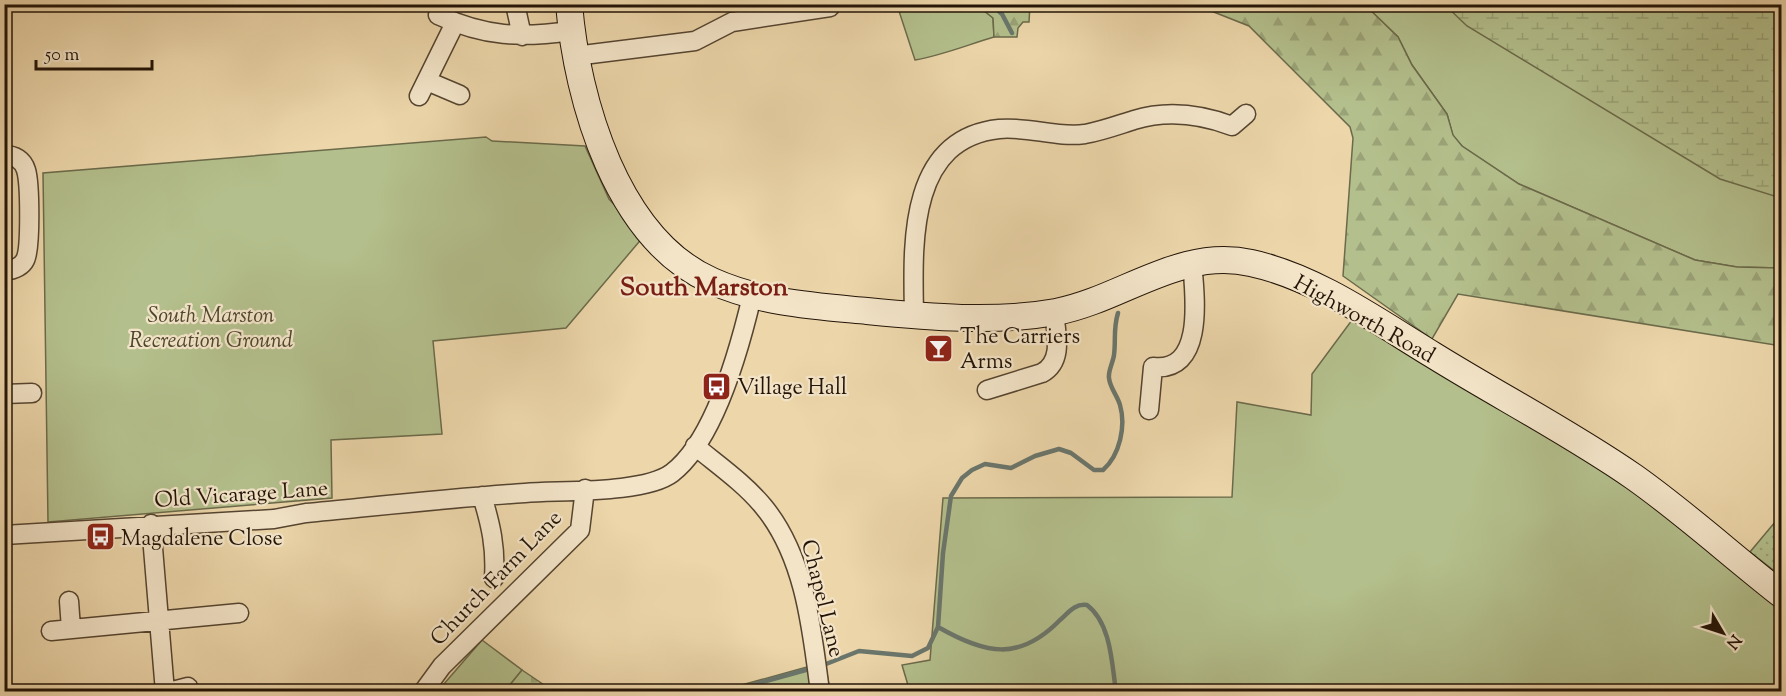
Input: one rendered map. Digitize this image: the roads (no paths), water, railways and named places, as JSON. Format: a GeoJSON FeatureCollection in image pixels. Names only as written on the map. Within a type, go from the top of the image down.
{"type":"FeatureCollection","features":[{"type":"Feature","properties":{"kind":"street"},"geometry":{"type":"LineString","coordinates":[[514,4],[522,36]]}},
{"type":"Feature","properties":{"kind":"street","name":"Highworth Road"},"geometry":{"type":"LineString","coordinates":[[568,4],[573,44],[604,153],[639,221],[658,244],[680,264],[710,281],[752,296],[782,303],[914,316],[981,318],[1054,312],[1098,300],[1192,262],[1228,260],[1252,263],[1280,271],[1335,297],[1617,466],[1782,595]]}},
{"type":"Feature","properties":{"kind":"street"},"geometry":{"type":"LineString","coordinates":[[460,95],[423,89],[447,19],[477,31],[573,44],[695,41],[732,22],[790,8],[830,7]]}},
{"type":"Feature","properties":{"kind":"street"},"geometry":{"type":"LineString","coordinates":[[914,316],[913,250],[917,211],[925,187],[935,168],[963,142],[996,129],[1022,129],[1068,136],[1091,133],[1148,116],[1170,114],[1206,117],[1237,128]]}},
{"type":"Feature","properties":{"kind":"street"},"geometry":{"type":"LineString","coordinates":[[4,155],[18,158],[23,164],[28,192],[26,257],[18,267],[4,271]]}},
{"type":"Feature","properties":{"kind":"street"},"geometry":{"type":"LineString","coordinates":[[1149,410],[1153,368],[1164,368],[1179,363],[1190,345],[1194,287],[1192,262]]}},
{"type":"Feature","properties":{"kind":"street","name":"Old Vicarage Lane"},"geometry":{"type":"LineString","coordinates":[[4,535],[71,532],[151,524],[274,519],[306,513],[655,482],[679,467],[695,446],[725,387],[752,296]]}},
{"type":"Feature","properties":{"kind":"street"},"geometry":{"type":"LineString","coordinates":[[987,390],[1049,369],[1057,348],[1054,312]]}},
{"type":"Feature","properties":{"kind":"street"},"geometry":{"type":"LineString","coordinates":[[4,394],[32,393]]}},
{"type":"Feature","properties":{"kind":"street","name":"Chapel Lane"},"geometry":{"type":"LineString","coordinates":[[695,446],[754,496],[782,532],[794,562],[818,675]]}},
{"type":"Feature","properties":{"kind":"street","name":"Church Farm Lane"},"geometry":{"type":"LineString","coordinates":[[423,692],[442,666],[580,530],[585,489]]}},
{"type":"Feature","properties":{"kind":"street"},"geometry":{"type":"LineString","coordinates":[[482,496],[496,550],[494,578]]}},
{"type":"Feature","properties":{"kind":"street"},"geometry":{"type":"LineString","coordinates":[[151,524],[158,621],[167,692],[188,687]]}},
{"type":"Feature","properties":{"kind":"street"},"geometry":{"type":"LineString","coordinates":[[69,601],[71,629]]}},
{"type":"Feature","properties":{"kind":"street"},"geometry":{"type":"LineString","coordinates":[[51,631],[239,613]]}},
{"type":"Feature","properties":{"kind":"waterway"},"geometry":{"type":"LineString","coordinates":[[991,4],[1002,14],[1012,33]]}},
{"type":"Feature","properties":{"kind":"waterway"},"geometry":{"type":"LineString","coordinates":[[821,666],[859,651],[912,656],[928,648],[938,627],[943,553],[951,496],[962,478],[972,470],[985,464],[1011,468],[1035,456],[1059,449],[1071,453],[1094,470],[1103,470],[1109,464],[1122,431],[1122,413],[1109,375],[1114,355],[1118,313]]}},
{"type":"Feature","properties":{"kind":"waterway"},"geometry":{"type":"LineString","coordinates":[[938,627],[986,648],[1016,648],[1030,643],[1045,633],[1075,607],[1087,605],[1095,613],[1106,633],[1116,692]]}},
{"type":"Feature","properties":{"kind":"waterway"},"geometry":{"type":"LineString","coordinates":[[739,692],[755,684],[813,668]]}},
{"type":"Feature","properties":{"kind":"place","name":"The Carriers Arms"},"geometry":{"type":"Point","coordinates":[939,348]}},
{"type":"Feature","properties":{"kind":"place","name":"Village Hall"},"geometry":{"type":"Point","coordinates":[716,386]}},
{"type":"Feature","properties":{"kind":"place","name":"Magdalene Close"},"geometry":{"type":"Point","coordinates":[100,537]}},
{"type":"Feature","properties":{"kind":"district","name":"South Marston"},"geometry":{"type":"Point","coordinates":[704,286]}},
{"type":"Feature","properties":{"kind":"park label","name":"South Marston Recreation Ground"},"geometry":{"type":"Point","coordinates":[211,326]}}]}
